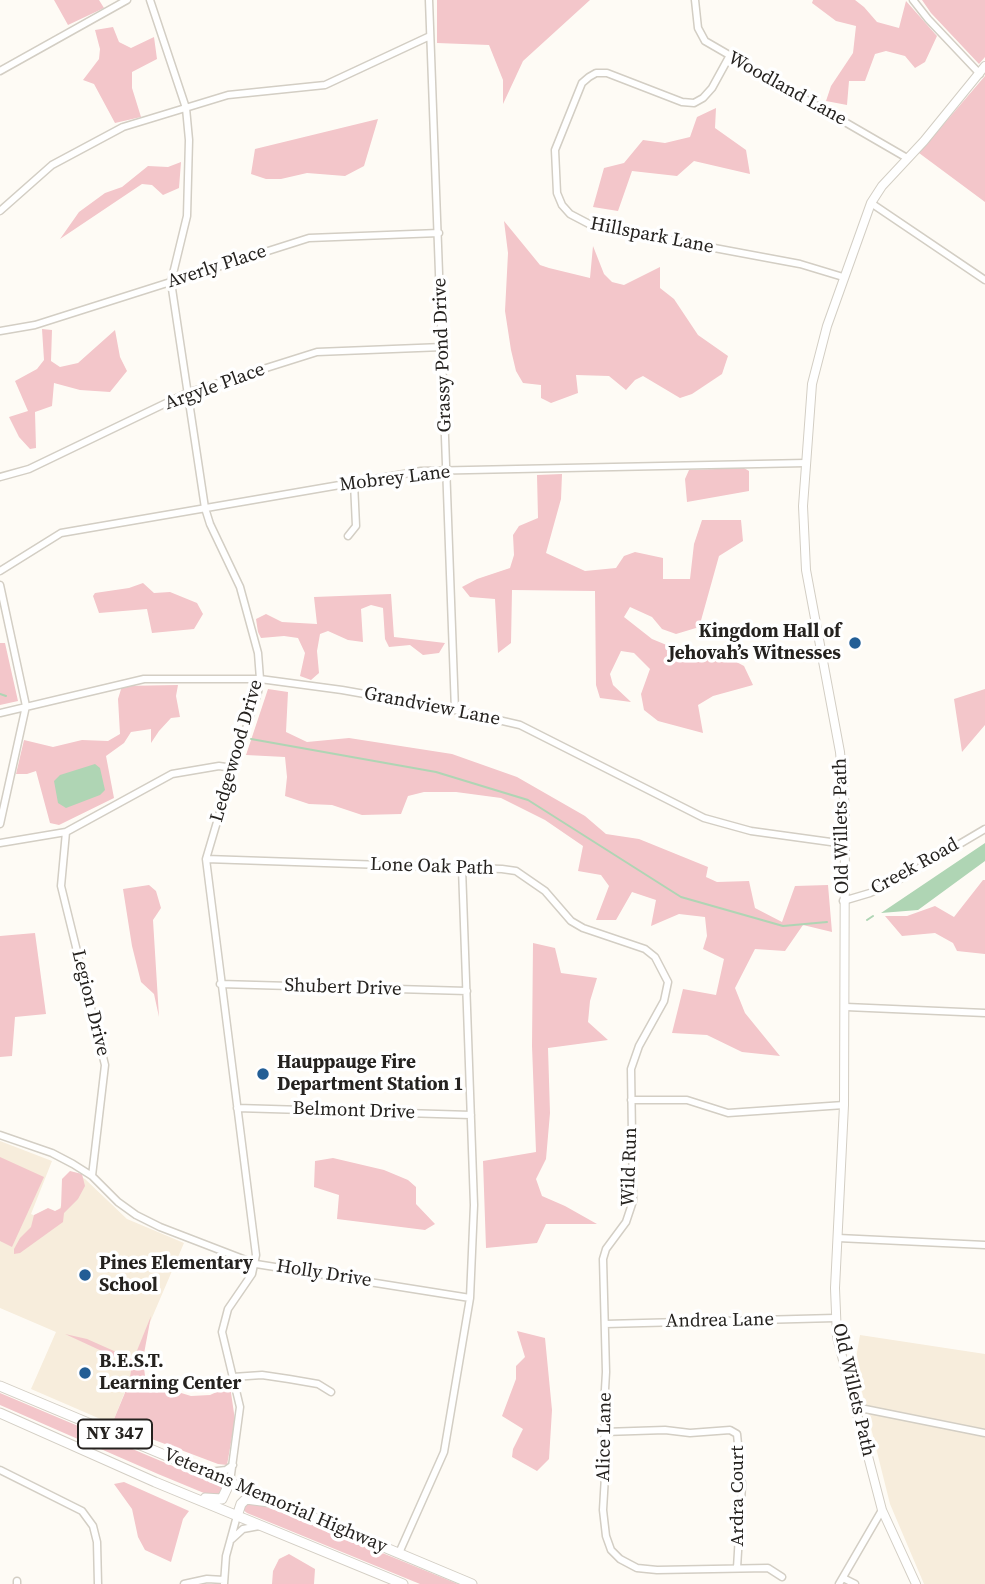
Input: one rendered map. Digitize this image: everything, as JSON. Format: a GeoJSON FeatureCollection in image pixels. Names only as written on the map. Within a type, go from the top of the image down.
{"type":"FeatureCollection","features":[{"type":"Feature","properties":{"kind":"highway","name":"Veterans Memorial Highway"},"geometry":{"type":"LineString","coordinates":[[0,1386],[472,1584]]}},
{"type":"Feature","properties":{"kind":"highway","name":"Veterans Memorial Highway"},"geometry":{"type":"LineString","coordinates":[[0,1413],[175,1490],[403,1584]]}},
{"type":"Feature","properties":{"kind":"highway"},"geometry":{"type":"LineString","coordinates":[[175,1490],[220,1500],[226,1495],[230,1482]]}},
{"type":"Feature","properties":{"kind":"highway"},"geometry":{"type":"LineString","coordinates":[[237,1516],[246,1499],[284,1505]]}},
{"type":"Feature","properties":{"kind":"main road","name":"Old Willets Path"},"geometry":{"type":"LineString","coordinates":[[916,1584],[882,1510],[836,1337],[846,1006],[843,901],[845,844],[841,752],[806,570],[803,506],[811,384],[843,277],[871,203],[982,70]]}},
{"type":"Feature","properties":{"kind":"street"},"geometry":{"type":"LineString","coordinates":[[0,71],[127,0]]}},
{"type":"Feature","properties":{"kind":"street","name":"Ledgewood Drive"},"geometry":{"type":"LineString","coordinates":[[150,0],[186,108],[189,140],[187,216],[172,282],[205,508],[240,587],[258,653],[258,692],[206,859],[256,1264]]}},
{"type":"Feature","properties":{"kind":"street","name":"Grassy Pond Drive"},"geometry":{"type":"LineString","coordinates":[[429,0],[455,710]]}},
{"type":"Feature","properties":{"kind":"street","name":"Woodland Lane"},"geometry":{"type":"LineString","coordinates":[[695,0],[700,36],[705,41],[907,158]]}},
{"type":"Feature","properties":{"kind":"street"},"geometry":{"type":"LineString","coordinates":[[913,0],[928,19],[982,70]]}},
{"type":"Feature","properties":{"kind":"street"},"geometry":{"type":"LineString","coordinates":[[0,211],[52,166],[123,127],[228,95],[325,85],[430,36]]}},
{"type":"Feature","properties":{"kind":"street","name":"Hillspark Lane"},"geometry":{"type":"LineString","coordinates":[[729,57],[712,88],[704,98],[694,103],[682,102],[607,73],[596,73],[582,83],[555,150],[557,193],[562,205],[570,215],[591,225],[800,264],[843,277]]}},
{"type":"Feature","properties":{"kind":"street"},"geometry":{"type":"LineString","coordinates":[[871,203],[985,280]]}},
{"type":"Feature","properties":{"kind":"street","name":"Averly Place"},"geometry":{"type":"LineString","coordinates":[[0,331],[35,326],[309,238],[439,233]]}},
{"type":"Feature","properties":{"kind":"street","name":"Argyle Place"},"geometry":{"type":"LineString","coordinates":[[0,477],[29,469],[187,393],[317,352],[443,347]]}},
{"type":"Feature","properties":{"kind":"street","name":"Mobrey Lane"},"geometry":{"type":"LineString","coordinates":[[0,571],[61,533],[421,471],[806,463]]}},
{"type":"Feature","properties":{"kind":"street"},"geometry":{"type":"LineString","coordinates":[[348,536],[356,526],[354,483]]}},
{"type":"Feature","properties":{"kind":"street"},"geometry":{"type":"LineString","coordinates":[[0,585],[26,706],[0,824]]}},
{"type":"Feature","properties":{"kind":"street","name":"Grandview Lane"},"geometry":{"type":"LineString","coordinates":[[0,713],[144,679],[260,679],[455,710],[520,725],[704,818],[763,833],[845,844]]}},
{"type":"Feature","properties":{"kind":"street"},"geometry":{"type":"LineString","coordinates":[[0,843],[66,832],[172,774],[219,766],[233,768]]}},
{"type":"Feature","properties":{"kind":"street","name":"Creek Road"},"geometry":{"type":"LineString","coordinates":[[843,901],[870,893],[902,878],[985,828]]}},
{"type":"Feature","properties":{"kind":"street","name":"Legion Drive"},"geometry":{"type":"LineString","coordinates":[[66,832],[61,886],[105,1065],[92,1176]]}},
{"type":"Feature","properties":{"kind":"street","name":"Lone Oak Path"},"geometry":{"type":"LineString","coordinates":[[206,859],[516,871],[545,891],[571,921],[583,928],[638,946],[655,957],[668,982],[664,1001],[639,1046]]}},
{"type":"Feature","properties":{"kind":"street"},"geometry":{"type":"LineString","coordinates":[[398,1553],[444,1451],[470,1298],[474,1205],[462,867]]}},
{"type":"Feature","properties":{"kind":"street","name":"Shubert Drive"},"geometry":{"type":"LineString","coordinates":[[220,984],[467,991]]}},
{"type":"Feature","properties":{"kind":"street"},"geometry":{"type":"LineString","coordinates":[[846,1006],[985,1013]]}},
{"type":"Feature","properties":{"kind":"street","name":"Wild Run"},"geometry":{"type":"LineString","coordinates":[[605,1324],[603,1273],[606,1248],[625,1222],[633,1200],[631,1069],[639,1046]]}},
{"type":"Feature","properties":{"kind":"street"},"geometry":{"type":"LineString","coordinates":[[631,1100],[687,1100],[728,1113],[844,1105]]}},
{"type":"Feature","properties":{"kind":"street","name":"Belmont Drive"},"geometry":{"type":"LineString","coordinates":[[237,1108],[471,1115]]}},
{"type":"Feature","properties":{"kind":"street","name":"Holly Drive"},"geometry":{"type":"LineString","coordinates":[[0,1135],[51,1153],[92,1176],[118,1202],[136,1215],[256,1264],[470,1298]]}},
{"type":"Feature","properties":{"kind":"street"},"geometry":{"type":"LineString","coordinates":[[838,1238],[985,1245]]}},
{"type":"Feature","properties":{"kind":"street"},"geometry":{"type":"LineString","coordinates":[[230,1482],[240,1407],[222,1332],[224,1319],[256,1264]]}},
{"type":"Feature","properties":{"kind":"street","name":"Andrea Lane"},"geometry":{"type":"LineString","coordinates":[[605,1324],[835,1318]]}},
{"type":"Feature","properties":{"kind":"street","name":"Alice Lane"},"geometry":{"type":"LineString","coordinates":[[605,1324],[603,1510],[611,1550],[628,1565],[647,1570],[737,1568]]}},
{"type":"Feature","properties":{"kind":"street"},"geometry":{"type":"LineString","coordinates":[[233,1377],[262,1375],[289,1379],[318,1384],[331,1392]]}},
{"type":"Feature","properties":{"kind":"street"},"geometry":{"type":"LineString","coordinates":[[855,1407],[985,1433]]}},
{"type":"Feature","properties":{"kind":"street","name":"Ardra Court"},"geometry":{"type":"LineString","coordinates":[[604,1432],[665,1430],[690,1433],[730,1430],[737,1434],[742,1485],[737,1568]]}},
{"type":"Feature","properties":{"kind":"street"},"geometry":{"type":"LineString","coordinates":[[206,1472],[223,1470],[233,1465]]}},
{"type":"Feature","properties":{"kind":"street"},"geometry":{"type":"LineString","coordinates":[[0,1471],[82,1511],[93,1527],[97,1542],[98,1584]]}},
{"type":"Feature","properties":{"kind":"street"},"geometry":{"type":"LineString","coordinates":[[855,1584],[841,1581],[882,1510]]}},
{"type":"Feature","properties":{"kind":"street"},"geometry":{"type":"LineString","coordinates":[[184,1584],[206,1579],[224,1582],[226,1556],[237,1516]]}},
{"type":"Feature","properties":{"kind":"street"},"geometry":{"type":"LineString","coordinates":[[231,1541],[243,1529],[260,1525]]}},
{"type":"Feature","properties":{"kind":"street"},"geometry":{"type":"LineString","coordinates":[[737,1568],[768,1568],[782,1577]]}},
{"type":"Feature","properties":{"kind":"shaded area"},"geometry":{"type":"Polygon","coordinates":[[[54,0],[99,0],[104,8],[68,25],[54,0]]]}},
{"type":"Feature","properties":{"kind":"shaded area"},"geometry":{"type":"Polygon","coordinates":[[[437,0],[590,0],[523,61],[503,104],[503,80],[489,45],[437,43],[437,0]]]}},
{"type":"Feature","properties":{"kind":"shaded area"},"geometry":{"type":"Polygon","coordinates":[[[813,0],[855,0],[877,22],[899,28],[906,1],[937,36],[925,62],[915,68],[905,56],[886,51],[875,54],[865,81],[849,81],[847,105],[826,101],[831,86],[853,53],[856,26],[836,21],[812,3],[813,0]]]}},
{"type":"Feature","properties":{"kind":"shaded area"},"geometry":{"type":"Polygon","coordinates":[[[922,0],[985,0],[985,57],[979,64],[931,13],[922,0]]]}},
{"type":"Feature","properties":{"kind":"shaded area"},"geometry":{"type":"Polygon","coordinates":[[[113,27],[119,42],[131,48],[154,37],[157,59],[132,72],[132,88],[141,117],[115,123],[94,84],[83,80],[99,59],[100,49],[95,30],[113,27]]]}},
{"type":"Feature","properties":{"kind":"shaded area"},"geometry":{"type":"Polygon","coordinates":[[[985,76],[985,202],[919,153],[985,76]]]}},
{"type":"Feature","properties":{"kind":"shaded area"},"geometry":{"type":"Polygon","coordinates":[[[716,108],[715,128],[746,150],[750,174],[694,161],[677,176],[632,171],[618,211],[593,207],[604,168],[624,163],[643,140],[665,143],[690,137],[697,117],[716,108]]]}},
{"type":"Feature","properties":{"kind":"shaded area"},"geometry":{"type":"Polygon","coordinates":[[[378,119],[364,166],[345,176],[307,173],[281,179],[266,179],[251,174],[255,149],[378,119]]]}},
{"type":"Feature","properties":{"kind":"shaded area"},"geometry":{"type":"Polygon","coordinates":[[[181,162],[179,188],[163,195],[152,185],[142,184],[60,239],[79,212],[105,193],[122,187],[148,166],[168,167],[181,162]]]}},
{"type":"Feature","properties":{"kind":"shaded area"},"geometry":{"type":"Polygon","coordinates":[[[504,221],[540,265],[549,268],[590,278],[593,246],[604,274],[612,282],[624,285],[660,267],[660,288],[674,299],[698,335],[728,356],[722,374],[692,394],[680,398],[643,376],[626,390],[609,376],[576,375],[578,393],[551,403],[541,398],[541,385],[523,383],[516,371],[511,350],[505,311],[508,253],[504,221]]]}},
{"type":"Feature","properties":{"kind":"shaded area"},"geometry":{"type":"Polygon","coordinates":[[[42,329],[52,330],[51,361],[60,367],[78,363],[115,330],[120,357],[127,371],[110,392],[80,390],[54,383],[52,406],[35,412],[36,448],[30,449],[19,437],[9,417],[28,411],[15,381],[37,369],[44,360],[42,329]]]}},
{"type":"Feature","properties":{"kind":"shaded area"},"geometry":{"type":"Polygon","coordinates":[[[744,468],[749,471],[749,491],[687,502],[685,479],[689,470],[744,468]]]}},
{"type":"Feature","properties":{"kind":"shaded area"},"geometry":{"type":"Polygon","coordinates":[[[562,474],[561,499],[546,553],[585,571],[616,568],[624,556],[635,552],[663,558],[663,579],[690,579],[694,544],[702,520],[741,520],[743,541],[719,556],[700,624],[696,628],[676,634],[662,629],[652,617],[630,607],[624,617],[652,639],[669,646],[712,649],[744,666],[753,685],[713,696],[698,705],[703,733],[658,721],[644,710],[641,694],[650,669],[634,653],[621,651],[610,674],[613,685],[631,702],[600,698],[596,685],[595,591],[512,590],[511,643],[498,653],[495,599],[470,597],[462,587],[510,568],[514,555],[513,535],[519,526],[538,518],[537,475],[562,474]]]}},
{"type":"Feature","properties":{"kind":"shaded area"},"geometry":{"type":"Polygon","coordinates":[[[143,583],[154,593],[170,592],[197,603],[203,614],[194,629],[152,633],[147,609],[99,613],[93,596],[95,593],[143,583]]]}},
{"type":"Feature","properties":{"kind":"shaded area"},"geometry":{"type":"Polygon","coordinates":[[[391,594],[394,637],[445,643],[439,653],[423,655],[410,645],[389,647],[385,639],[383,608],[371,605],[361,609],[363,642],[348,640],[328,631],[320,634],[317,651],[319,673],[311,680],[300,676],[305,653],[298,638],[261,638],[258,632],[256,619],[266,614],[282,622],[317,624],[314,597],[391,594]]]}},
{"type":"Feature","properties":{"kind":"shaded area"},"geometry":{"type":"Polygon","coordinates":[[[0,643],[5,643],[18,701],[0,705],[0,643]]]}},
{"type":"Feature","properties":{"kind":"shaded area"},"geometry":{"type":"Polygon","coordinates":[[[178,685],[176,696],[180,717],[171,718],[151,743],[151,729],[131,732],[124,743],[106,756],[114,798],[59,825],[50,823],[36,771],[16,774],[24,740],[53,747],[82,740],[108,741],[120,734],[118,699],[122,686],[178,685]]]}},
{"type":"Feature","properties":{"kind":"shaded area"},"geometry":{"type":"Polygon","coordinates":[[[268,689],[288,692],[286,732],[307,742],[349,738],[452,754],[517,777],[585,816],[606,834],[639,839],[708,867],[706,877],[717,882],[749,881],[755,908],[782,922],[795,886],[828,885],[832,932],[803,925],[785,951],[755,949],[735,988],[745,1013],[780,1056],[742,1052],[707,1035],[672,1033],[683,989],[716,995],[724,959],[703,949],[707,936],[705,917],[679,914],[651,926],[656,900],[632,892],[616,920],[596,920],[609,886],[601,875],[578,871],[583,846],[545,820],[501,798],[456,792],[424,792],[408,796],[401,814],[362,815],[332,805],[309,804],[285,796],[285,757],[246,755],[268,689]]]}},
{"type":"Feature","properties":{"kind":"shaded area"},"geometry":{"type":"Polygon","coordinates":[[[985,689],[985,725],[962,752],[954,699],[985,689]]]}},
{"type":"Feature","properties":{"kind":"shaded area"},"geometry":{"type":"Polygon","coordinates":[[[95,764],[100,768],[105,790],[100,795],[66,808],[58,803],[54,781],[60,775],[95,764]]]}},
{"type":"Feature","properties":{"kind":"shaded area"},"geometry":{"type":"Polygon","coordinates":[[[985,843],[985,861],[918,910],[881,913],[985,843]]]}},
{"type":"Feature","properties":{"kind":"shaded area"},"geometry":{"type":"Polygon","coordinates":[[[983,880],[985,954],[957,951],[953,943],[935,933],[902,936],[885,916],[907,916],[935,906],[954,917],[983,880]]]}},
{"type":"Feature","properties":{"kind":"shaded area"},"geometry":{"type":"Polygon","coordinates":[[[149,885],[156,891],[161,908],[153,920],[159,1017],[154,994],[141,982],[123,889],[149,885]]]}},
{"type":"Feature","properties":{"kind":"shaded area"},"geometry":{"type":"Polygon","coordinates":[[[35,933],[46,1014],[15,1017],[12,1056],[0,1057],[0,936],[35,933]]]}},
{"type":"Feature","properties":{"kind":"shaded area"},"geometry":{"type":"Polygon","coordinates":[[[533,943],[555,948],[561,973],[597,978],[590,1001],[588,1022],[608,1040],[548,1048],[550,1113],[546,1159],[536,1179],[542,1196],[597,1224],[546,1224],[537,1243],[486,1248],[483,1161],[536,1152],[532,1046],[533,943]]]}},
{"type":"Feature","properties":{"kind":"shaded area","name":"Pines Elementary School"},"geometry":{"type":"Polygon","coordinates":[[[0,1141],[52,1161],[31,1214],[53,1224],[75,1173],[85,1179],[127,1219],[184,1243],[133,1362],[136,1364],[112,1424],[31,1389],[56,1332],[0,1308],[0,1141]]]}},
{"type":"Feature","properties":{"kind":"shaded area"},"geometry":{"type":"Polygon","coordinates":[[[0,1157],[44,1177],[12,1247],[0,1241],[0,1157]]]}},
{"type":"Feature","properties":{"kind":"shaded area"},"geometry":{"type":"Polygon","coordinates":[[[333,1158],[384,1170],[408,1180],[416,1187],[416,1204],[435,1224],[425,1230],[337,1219],[339,1195],[314,1187],[315,1161],[333,1158]]]}},
{"type":"Feature","properties":{"kind":"shaded area"},"geometry":{"type":"Polygon","coordinates":[[[70,1171],[82,1174],[85,1186],[78,1199],[64,1213],[63,1222],[20,1253],[14,1254],[20,1238],[31,1227],[34,1215],[48,1208],[55,1211],[61,1208],[62,1179],[70,1171]]]}},
{"type":"Feature","properties":{"kind":"shaded area"},"geometry":{"type":"Polygon","coordinates":[[[151,1316],[143,1359],[145,1376],[168,1389],[191,1396],[210,1395],[230,1386],[235,1420],[227,1465],[112,1424],[129,1383],[132,1365],[65,1334],[87,1339],[132,1359],[151,1316]]]}},
{"type":"Feature","properties":{"kind":"shaded area"},"geometry":{"type":"Polygon","coordinates":[[[517,1331],[545,1338],[552,1410],[549,1459],[537,1471],[512,1457],[523,1429],[502,1416],[516,1379],[516,1366],[525,1357],[517,1331]]]}},
{"type":"Feature","properties":{"kind":"shaded area"},"geometry":{"type":"Polygon","coordinates":[[[860,1335],[985,1354],[985,1584],[924,1584],[890,1504],[855,1364],[860,1335]]]}},
{"type":"Feature","properties":{"kind":"shaded area"},"geometry":{"type":"Polygon","coordinates":[[[0,1393],[224,1490],[216,1498],[158,1474],[0,1405],[0,1393]]]}},
{"type":"Feature","properties":{"kind":"shaded area"},"geometry":{"type":"Polygon","coordinates":[[[124,1482],[189,1511],[183,1519],[171,1562],[145,1550],[138,1537],[132,1509],[114,1484],[124,1482]]]}},
{"type":"Feature","properties":{"kind":"shaded area"},"geometry":{"type":"Polygon","coordinates":[[[245,1502],[302,1520],[458,1584],[420,1584],[247,1513],[242,1509],[245,1502]]]}},
{"type":"Feature","properties":{"kind":"shaded area"},"geometry":{"type":"Polygon","coordinates":[[[289,1554],[315,1569],[314,1584],[272,1584],[273,1571],[279,1559],[289,1554]]]}},
{"type":"Feature","properties":{"kind":"waterway"},"geometry":{"type":"LineString","coordinates":[[0,694],[6,696]]}},
{"type":"Feature","properties":{"kind":"waterway"},"geometry":{"type":"LineString","coordinates":[[251,739],[436,772],[528,800],[681,897],[783,926],[827,922]]}},
{"type":"Feature","properties":{"kind":"waterway"},"geometry":{"type":"LineString","coordinates":[[867,920],[873,916]]}},
{"type":"Feature","properties":{"kind":"place","name":"Kingdom Hall of Jehovah’s Witnesses"},"geometry":{"type":"Point","coordinates":[855,643]}},
{"type":"Feature","properties":{"kind":"place","name":"Hauppauge Fire Department Station 1"},"geometry":{"type":"Point","coordinates":[263,1074]}},
{"type":"Feature","properties":{"kind":"place","name":"Pines Elementary School"},"geometry":{"type":"Point","coordinates":[85,1275]}},
{"type":"Feature","properties":{"kind":"place","name":"B.E.S.T. Learning Center"},"geometry":{"type":"Point","coordinates":[85,1373]}}]}
